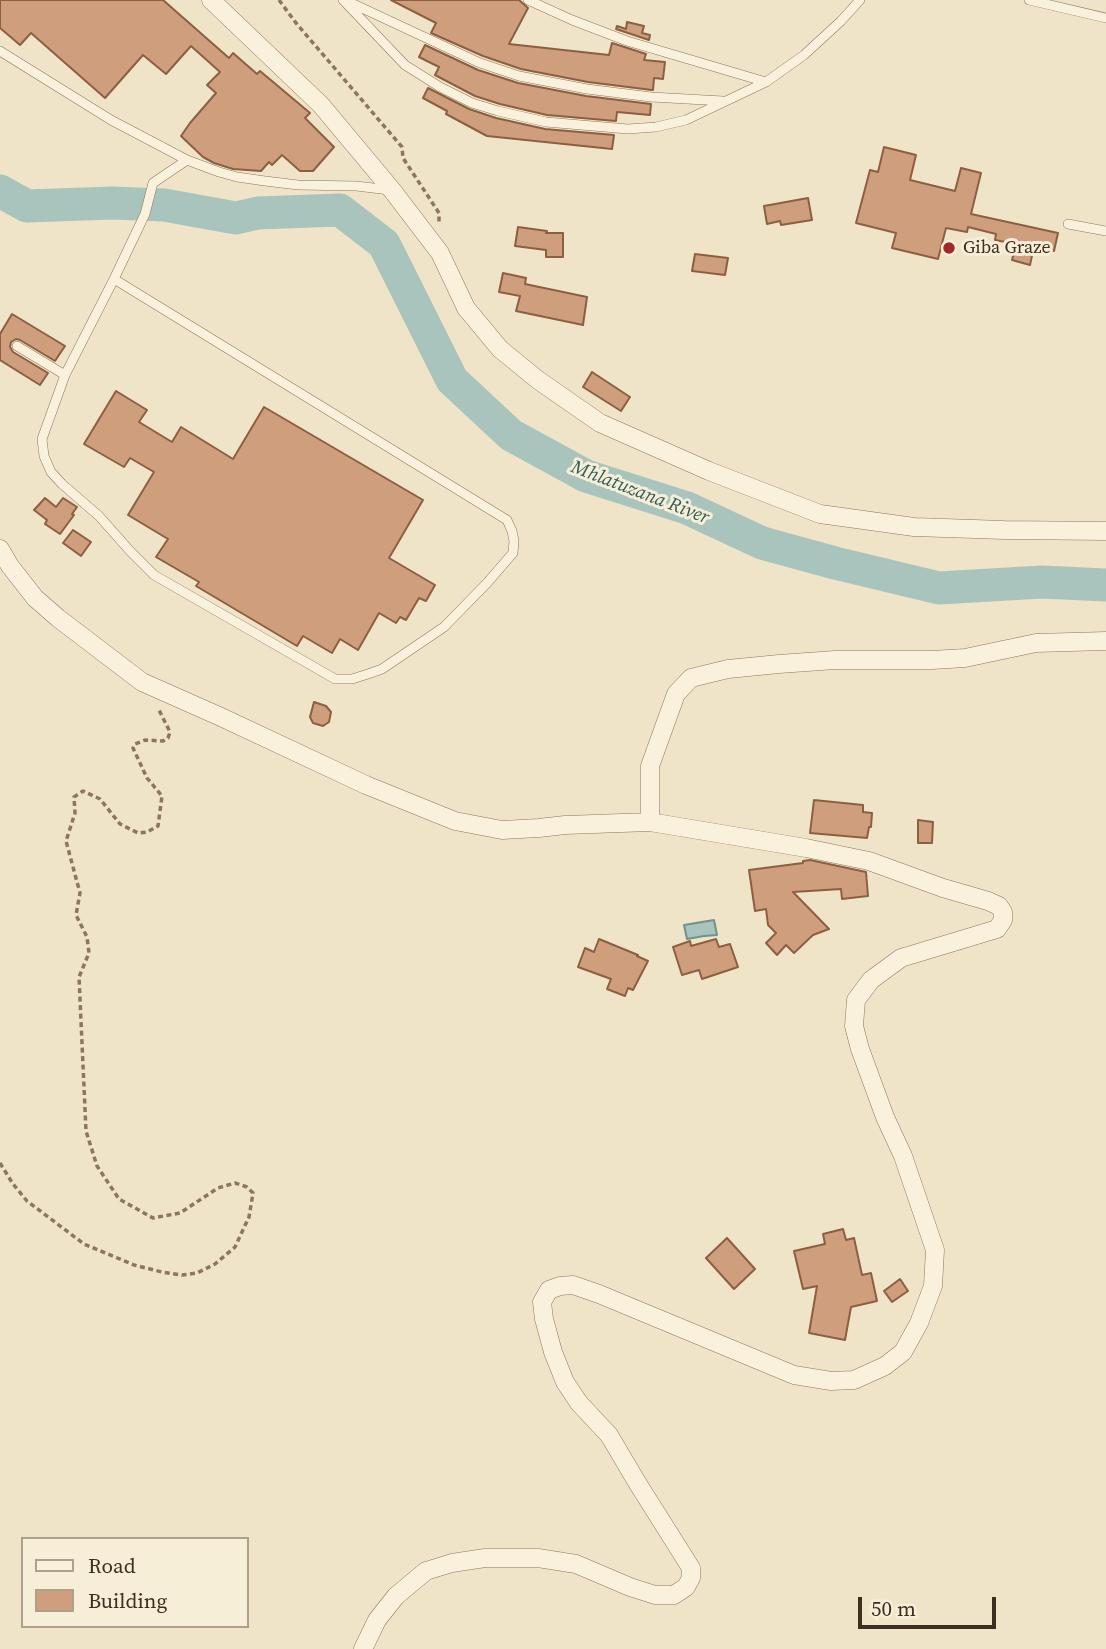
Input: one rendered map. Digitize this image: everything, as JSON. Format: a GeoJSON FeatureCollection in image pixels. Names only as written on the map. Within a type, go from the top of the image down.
{"type":"FeatureCollection","features":[{"type":"Feature","properties":{"kind":"street"},"geometry":{"type":"LineString","coordinates":[[211,0],[321,105],[440,253],[466,308],[500,349],[538,380],[600,423],[709,471],[820,514],[914,527],[1106,531]]}},
{"type":"Feature","properties":{"kind":"street"},"geometry":{"type":"LineString","coordinates":[[0,549],[35,598],[142,682],[366,785],[456,821],[502,830],[650,822],[869,861],[988,901],[999,906],[1003,912],[1003,920],[997,929],[901,958],[871,980],[856,1000],[853,1026],[860,1049],[935,1250],[933,1286],[919,1323],[903,1352],[885,1366],[854,1380],[831,1381],[794,1375],[599,1294],[573,1285],[549,1290],[542,1302],[544,1319],[565,1382],[609,1435],[691,1568],[691,1578],[686,1587],[674,1595],[654,1595],[576,1564],[551,1560],[485,1558],[452,1563],[426,1571],[396,1595],[377,1620],[363,1649]]}},
{"type":"Feature","properties":{"kind":"street"},"geometry":{"type":"LineString","coordinates":[[650,822],[650,766],[676,694],[691,678],[728,669],[779,664],[835,660],[965,658],[1036,643],[1106,641]]}},
{"type":"Feature","properties":{"kind":"lane"},"geometry":{"type":"LineString","coordinates":[[344,0],[480,63],[519,76],[651,97],[724,102]]}},
{"type":"Feature","properties":{"kind":"lane"},"geometry":{"type":"LineString","coordinates":[[344,0],[405,65],[471,103],[546,122],[628,129],[656,127],[686,120],[766,82],[804,55],[860,0]]}},
{"type":"Feature","properties":{"kind":"lane"},"geometry":{"type":"LineString","coordinates":[[528,0],[627,41],[766,82]]}},
{"type":"Feature","properties":{"kind":"lane"},"geometry":{"type":"LineString","coordinates":[[1029,0],[1106,18]]}},
{"type":"Feature","properties":{"kind":"lane"},"geometry":{"type":"LineString","coordinates":[[0,51],[111,120],[187,159],[219,172],[298,185],[356,186],[391,190]]}},
{"type":"Feature","properties":{"kind":"lane"},"geometry":{"type":"LineString","coordinates":[[114,279],[507,520],[514,541],[513,553],[444,627],[382,669],[352,679],[335,679],[154,575],[99,516],[51,472],[44,456],[42,439],[65,375],[145,214],[153,183],[187,159]]}},
{"type":"Feature","properties":{"kind":"lane"},"geometry":{"type":"LineString","coordinates":[[1068,224],[1106,231]]}},
{"type":"Feature","properties":{"kind":"lane"},"geometry":{"type":"LineString","coordinates":[[17,346],[65,375]]}},
{"type":"Feature","properties":{"kind":"path"},"geometry":{"type":"LineString","coordinates":[[279,0],[402,147],[403,158],[439,213],[440,253]]}},
{"type":"Feature","properties":{"kind":"path"},"geometry":{"type":"LineString","coordinates":[[0,1163],[27,1201],[84,1244],[134,1265],[162,1272],[182,1275],[197,1273],[215,1264],[235,1247],[249,1217],[253,1193],[247,1186],[235,1183],[218,1188],[180,1213],[153,1218],[119,1199],[97,1166],[86,1131],[79,977],[89,953],[86,937],[76,915],[80,894],[66,841],[75,813],[74,797],[83,791],[100,799],[121,824],[138,833],[158,826],[162,796],[147,778],[133,748],[135,744],[145,740],[163,741],[168,738],[170,732],[142,682]]}},
{"type":"Feature","properties":{"kind":"water"},"geometry":{"type":"Polygon","coordinates":[[[714,920],[717,935],[687,939],[684,925],[714,920]]]}},
{"type":"Feature","properties":{"kind":"building"},"geometry":{"type":"Polygon","coordinates":[[[0,0],[163,0],[229,58],[233,53],[257,74],[260,71],[310,113],[305,118],[334,147],[313,171],[300,171],[282,155],[272,165],[269,162],[261,171],[233,169],[214,163],[203,157],[181,136],[216,93],[207,85],[220,72],[191,46],[166,74],[143,55],[105,98],[31,33],[20,45],[0,28],[0,0]]]}},
{"type":"Feature","properties":{"kind":"building"},"geometry":{"type":"Polygon","coordinates":[[[391,0],[519,0],[528,8],[509,44],[609,55],[612,43],[646,54],[644,60],[665,62],[663,79],[654,78],[652,90],[588,82],[521,69],[431,33],[436,23],[391,0]]]}},
{"type":"Feature","properties":{"kind":"building"},"geometry":{"type":"Polygon","coordinates":[[[627,22],[644,26],[642,33],[650,35],[649,40],[616,29],[617,26],[626,29],[627,22]]]}},
{"type":"Feature","properties":{"kind":"building"},"geometry":{"type":"Polygon","coordinates":[[[425,45],[478,70],[518,83],[586,96],[651,104],[650,115],[617,112],[616,121],[547,115],[500,104],[475,96],[435,75],[439,67],[419,57],[425,45]]]}},
{"type":"Feature","properties":{"kind":"building"},"geometry":{"type":"Polygon","coordinates":[[[428,88],[469,109],[496,118],[545,129],[614,135],[612,149],[487,136],[423,98],[428,88]]]}},
{"type":"Feature","properties":{"kind":"building"},"geometry":{"type":"Polygon","coordinates":[[[884,147],[916,155],[910,180],[955,191],[961,168],[981,173],[971,214],[1058,233],[1054,251],[1034,246],[1030,265],[1012,260],[1016,244],[995,240],[996,234],[968,227],[967,232],[946,228],[938,259],[892,248],[896,233],[856,223],[870,170],[878,172],[884,147]]]}},
{"type":"Feature","properties":{"kind":"building"},"geometry":{"type":"Polygon","coordinates":[[[808,198],[812,220],[781,225],[780,221],[767,224],[764,206],[808,198]]]}},
{"type":"Feature","properties":{"kind":"building"},"geometry":{"type":"Polygon","coordinates":[[[518,227],[547,231],[546,233],[563,233],[563,257],[546,257],[546,250],[515,246],[518,227]]]}},
{"type":"Feature","properties":{"kind":"building"},"geometry":{"type":"Polygon","coordinates":[[[695,254],[728,258],[725,275],[692,271],[695,254]]]}},
{"type":"Feature","properties":{"kind":"building"},"geometry":{"type":"Polygon","coordinates":[[[503,273],[526,278],[525,284],[587,297],[583,325],[516,311],[520,296],[499,292],[503,273]]]}},
{"type":"Feature","properties":{"kind":"building"},"geometry":{"type":"Polygon","coordinates":[[[12,314],[65,346],[55,361],[20,340],[11,342],[13,352],[48,373],[40,385],[0,360],[0,334],[12,314]]]}},
{"type":"Feature","properties":{"kind":"building"},"geometry":{"type":"Polygon","coordinates":[[[592,372],[630,397],[621,411],[583,387],[592,372]]]}},
{"type":"Feature","properties":{"kind":"building"},"geometry":{"type":"Polygon","coordinates":[[[116,391],[147,410],[139,422],[172,442],[181,427],[233,459],[264,407],[423,500],[389,558],[435,585],[426,601],[419,598],[406,620],[400,617],[396,623],[379,613],[358,650],[340,639],[332,653],[303,636],[297,646],[196,586],[199,582],[156,557],[168,539],[128,515],[154,472],[130,458],[124,467],[84,444],[116,391]]]}},
{"type":"Feature","properties":{"kind":"building"},"geometry":{"type":"Polygon","coordinates":[[[45,498],[56,507],[63,498],[77,507],[60,534],[45,524],[47,520],[34,510],[45,498]]]}},
{"type":"Feature","properties":{"kind":"building"},"geometry":{"type":"Polygon","coordinates":[[[73,530],[91,542],[81,556],[63,543],[73,530]]]}},
{"type":"Feature","properties":{"kind":"building"},"geometry":{"type":"Polygon","coordinates":[[[314,702],[326,706],[331,712],[329,722],[323,726],[313,723],[310,717],[314,702]]]}},
{"type":"Feature","properties":{"kind":"building"},"geometry":{"type":"Polygon","coordinates":[[[814,800],[863,805],[863,812],[872,813],[867,838],[810,833],[814,800]]]}},
{"type":"Feature","properties":{"kind":"building"},"geometry":{"type":"Polygon","coordinates":[[[918,820],[933,822],[932,843],[918,843],[918,820]]]}},
{"type":"Feature","properties":{"kind":"building"},"geometry":{"type":"Polygon","coordinates":[[[810,860],[866,872],[868,896],[842,899],[841,889],[793,892],[829,929],[813,935],[794,953],[786,945],[777,955],[766,943],[776,933],[768,925],[766,909],[755,911],[749,870],[810,860]]]}},
{"type":"Feature","properties":{"kind":"building"},"geometry":{"type":"Polygon","coordinates":[[[599,939],[648,961],[633,990],[628,988],[625,996],[607,989],[611,979],[578,967],[585,948],[594,952],[599,939]]]}},
{"type":"Feature","properties":{"kind":"building"},"geometry":{"type":"Polygon","coordinates":[[[716,939],[719,947],[730,944],[738,967],[702,979],[699,970],[682,975],[673,947],[690,941],[691,946],[716,939]]]}},
{"type":"Feature","properties":{"kind":"building"},"geometry":{"type":"Polygon","coordinates":[[[843,1229],[846,1240],[854,1238],[862,1275],[871,1273],[877,1301],[851,1307],[845,1340],[809,1333],[817,1286],[803,1289],[794,1251],[825,1244],[823,1234],[843,1229]]]}},
{"type":"Feature","properties":{"kind":"building"},"geometry":{"type":"Polygon","coordinates":[[[727,1238],[755,1269],[734,1289],[706,1258],[727,1238]]]}},
{"type":"Feature","properties":{"kind":"building"},"geometry":{"type":"Polygon","coordinates":[[[900,1279],[908,1291],[892,1302],[884,1291],[900,1279]]]}},
{"type":"Feature","properties":{"kind":"waterway","name":"Mhlatuzana River"},"geometry":{"type":"LineString","coordinates":[[0,191],[27,206],[112,203],[164,205],[236,218],[258,213],[340,210],[384,244],[452,380],[511,435],[586,476],[687,508],[762,543],[939,588],[1042,582],[1106,585]]}},
{"type":"Feature","properties":{"kind":"place","name":"Giba Graze"},"geometry":{"type":"Point","coordinates":[949,248]}}]}
